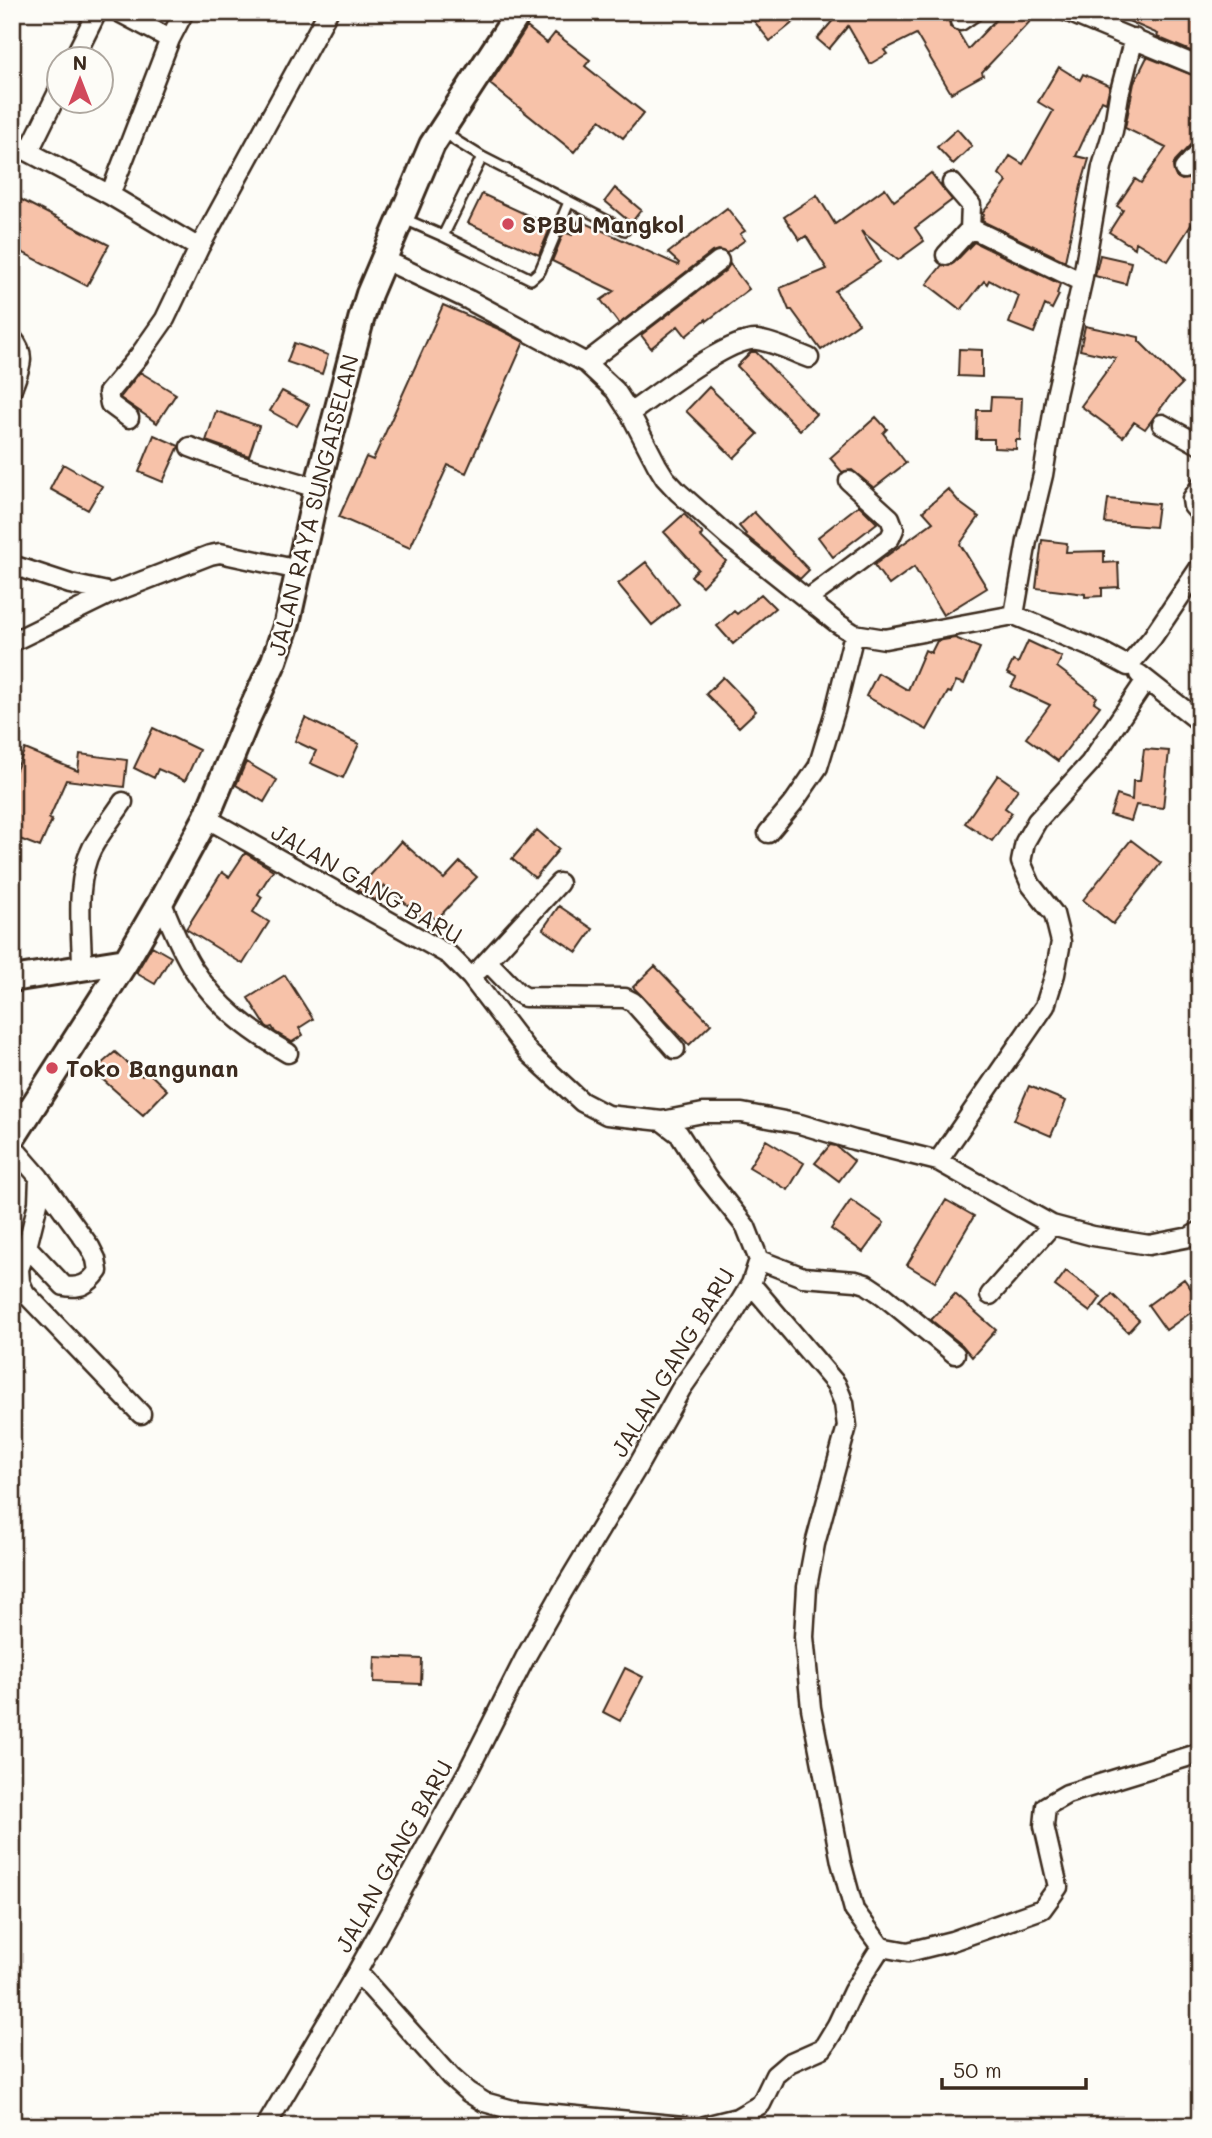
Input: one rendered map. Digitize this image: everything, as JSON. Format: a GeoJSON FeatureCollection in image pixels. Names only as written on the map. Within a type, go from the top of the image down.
{"type":"FeatureCollection","features":[{"type":"Feature","properties":{"kind":"main road","name":"JALAN RAYA SUNGAISELAN"},"geometry":{"type":"LineString","coordinates":[[12,1139],[126,961],[206,818],[247,717],[274,662],[287,623],[317,488],[361,320],[383,259],[432,145],[516,13]]}},
{"type":"Feature","properties":{"kind":"main road"},"geometry":{"type":"LineString","coordinates":[[12,979],[126,961]]}},
{"type":"Feature","properties":{"kind":"street"},"geometry":{"type":"LineString","coordinates":[[81,46],[97,12]]}},
{"type":"Feature","properties":{"kind":"street"},"geometry":{"type":"LineString","coordinates":[[120,12],[170,40]]}},
{"type":"Feature","properties":{"kind":"street"},"geometry":{"type":"LineString","coordinates":[[110,195],[170,40],[184,12]]}},
{"type":"Feature","properties":{"kind":"street"},"geometry":{"type":"LineString","coordinates":[[129,418],[110,404],[108,393],[158,331],[199,248],[328,12]]}},
{"type":"Feature","properties":{"kind":"street"},"geometry":{"type":"LineString","coordinates":[[1068,12],[1200,67]]}},
{"type":"Feature","properties":{"kind":"street"},"geometry":{"type":"LineString","coordinates":[[1014,615],[1027,541],[1043,475],[1056,395],[1082,282],[1102,167],[1134,38]]}},
{"type":"Feature","properties":{"kind":"street"},"geometry":{"type":"LineString","coordinates":[[29,151],[46,116]]}},
{"type":"Feature","properties":{"kind":"street"},"geometry":{"type":"LineString","coordinates":[[12,143],[110,195],[199,248]]}},
{"type":"Feature","properties":{"kind":"street"},"geometry":{"type":"LineString","coordinates":[[1184,169],[1200,151]]}},
{"type":"Feature","properties":{"kind":"street"},"geometry":{"type":"LineString","coordinates":[[946,256],[970,230],[971,205],[952,183]]}},
{"type":"Feature","properties":{"kind":"street"},"geometry":{"type":"LineString","coordinates":[[970,230],[1082,282]]}},
{"type":"Feature","properties":{"kind":"street"},"geometry":{"type":"LineString","coordinates":[[383,259],[469,300],[586,363],[615,390],[664,478],[730,538],[854,634],[885,639],[1014,615],[1100,651],[1128,666],[1200,722]]}},
{"type":"Feature","properties":{"kind":"street"},"geometry":{"type":"LineString","coordinates":[[586,363],[719,261]]}},
{"type":"Feature","properties":{"kind":"street"},"geometry":{"type":"LineString","coordinates":[[12,338],[22,355],[12,390]]}},
{"type":"Feature","properties":{"kind":"street"},"geometry":{"type":"LineString","coordinates":[[630,413],[686,374],[742,342],[757,340],[809,358]]}},
{"type":"Feature","properties":{"kind":"street"},"geometry":{"type":"LineString","coordinates":[[1162,424],[1200,446]]}},
{"type":"Feature","properties":{"kind":"street"},"geometry":{"type":"LineString","coordinates":[[190,447],[235,464],[317,488]]}},
{"type":"Feature","properties":{"kind":"street"},"geometry":{"type":"LineString","coordinates":[[808,599],[890,538],[894,528],[890,518],[849,481]]}},
{"type":"Feature","properties":{"kind":"street"},"geometry":{"type":"LineString","coordinates":[[1200,488],[1192,499],[1193,506],[1200,514]]}},
{"type":"Feature","properties":{"kind":"street"},"geometry":{"type":"LineString","coordinates":[[12,642],[111,593],[210,555],[220,554],[299,570]]}},
{"type":"Feature","properties":{"kind":"street"},"geometry":{"type":"LineString","coordinates":[[12,565],[70,584],[111,593]]}},
{"type":"Feature","properties":{"kind":"street"},"geometry":{"type":"LineString","coordinates":[[1128,666],[1152,638],[1200,566]]}},
{"type":"Feature","properties":{"kind":"street"},"geometry":{"type":"LineString","coordinates":[[768,833],[818,767],[854,634]]}},
{"type":"Feature","properties":{"kind":"street"},"geometry":{"type":"LineString","coordinates":[[938,1161],[1045,1006],[1055,974],[1061,942],[1054,914],[1031,885],[1021,862],[1025,842],[1037,821],[1090,763],[1146,680]]}},
{"type":"Feature","properties":{"kind":"street"},"geometry":{"type":"LineString","coordinates":[[82,968],[81,892],[86,866],[92,849],[123,802]]}},
{"type":"Feature","properties":{"kind":"street","name":"JALAN GANG BARU"},"geometry":{"type":"LineString","coordinates":[[206,818],[449,955],[471,976],[529,1053],[582,1102],[607,1115],[662,1121],[680,1134],[707,1178],[746,1227],[759,1260],[751,1284],[681,1389],[563,1591],[357,1972],[267,2126]]}},
{"type":"Feature","properties":{"kind":"street"},"geometry":{"type":"LineString","coordinates":[[471,976],[488,962],[559,883]]}},
{"type":"Feature","properties":{"kind":"street"},"geometry":{"type":"LineString","coordinates":[[161,901],[192,969],[209,992],[233,1016],[288,1053]]}},
{"type":"Feature","properties":{"kind":"street"},"geometry":{"type":"LineString","coordinates":[[488,962],[525,997],[625,998],[634,1002],[675,1049]]}},
{"type":"Feature","properties":{"kind":"street"},"geometry":{"type":"LineString","coordinates":[[662,1121],[703,1113],[742,1113],[800,1124],[938,1161],[1052,1225],[1093,1236],[1149,1245],[1190,1237],[1200,1231]]}},
{"type":"Feature","properties":{"kind":"street"},"geometry":{"type":"LineString","coordinates":[[12,1146],[39,1177],[90,1247],[98,1271],[91,1281],[81,1286],[64,1286],[27,1247]]}},
{"type":"Feature","properties":{"kind":"street"},"geometry":{"type":"LineString","coordinates":[[39,1177],[38,1203],[19,1269],[24,1293],[141,1414]]}},
{"type":"Feature","properties":{"kind":"street"},"geometry":{"type":"LineString","coordinates":[[990,1295],[1052,1225]]}},
{"type":"Feature","properties":{"kind":"street"},"geometry":{"type":"LineString","coordinates":[[759,1260],[803,1277],[866,1284],[955,1354]]}},
{"type":"Feature","properties":{"kind":"street"},"geometry":{"type":"LineString","coordinates":[[751,1284],[836,1384],[844,1403],[846,1426],[815,1544],[807,1587],[804,1637],[811,1708],[841,1861],[855,1910],[881,1947],[908,1952],[952,1941],[1042,1909],[1058,1887],[1044,1826],[1046,1806],[1067,1794],[1200,1753]]}},
{"type":"Feature","properties":{"kind":"street"},"geometry":{"type":"LineString","coordinates":[[705,2126],[737,2118],[761,2104],[775,2075],[789,2063],[823,2048],[853,1991],[881,1947]]}},
{"type":"Feature","properties":{"kind":"street"},"geometry":{"type":"LineString","coordinates":[[357,1972],[452,2077],[484,2102],[513,2110],[683,2126]]}},
{"type":"Feature","properties":{"kind":"lane"},"geometry":{"type":"LineString","coordinates":[[442,128],[456,141],[482,157],[625,230]]}},
{"type":"Feature","properties":{"kind":"lane"},"geometry":{"type":"LineString","coordinates":[[443,236],[482,157]]}},
{"type":"Feature","properties":{"kind":"lane"},"geometry":{"type":"LineString","coordinates":[[401,217],[530,279],[540,271],[569,202]]}},
{"type":"Feature","properties":{"kind":"building"},"geometry":{"type":"Polygon","coordinates":[[[764,12],[806,12],[770,41],[754,21],[764,12]]]}},
{"type":"Feature","properties":{"kind":"building"},"geometry":{"type":"Polygon","coordinates":[[[840,12],[946,12],[950,27],[958,32],[968,49],[1003,12],[1039,12],[982,72],[983,75],[951,93],[916,34],[884,50],[887,54],[870,64],[848,26],[829,49],[817,39],[840,12]]]}},
{"type":"Feature","properties":{"kind":"building"},"geometry":{"type":"Polygon","coordinates":[[[1108,12],[1200,12],[1200,55],[1157,37],[1158,34],[1108,12]]]}},
{"type":"Feature","properties":{"kind":"building"},"geometry":{"type":"Polygon","coordinates":[[[527,27],[547,43],[555,33],[590,60],[585,66],[644,113],[623,138],[600,120],[574,152],[490,84],[527,27]]]}},
{"type":"Feature","properties":{"kind":"building"},"geometry":{"type":"Polygon","coordinates":[[[1147,57],[1200,78],[1200,140],[1192,143],[1175,161],[1173,167],[1176,177],[1182,180],[1192,177],[1200,168],[1200,211],[1168,261],[1136,242],[1135,248],[1109,232],[1123,210],[1117,206],[1135,179],[1141,183],[1166,148],[1125,128],[1134,83],[1147,57]]]}},
{"type":"Feature","properties":{"kind":"building"},"geometry":{"type":"Polygon","coordinates":[[[1059,67],[1080,80],[1083,74],[1110,86],[1106,102],[1102,100],[1076,156],[1089,159],[1065,261],[982,221],[982,214],[1007,182],[999,174],[1010,156],[1023,164],[1053,111],[1038,102],[1059,67]]]}},
{"type":"Feature","properties":{"kind":"building"},"geometry":{"type":"Polygon","coordinates":[[[957,129],[972,146],[953,164],[937,147],[957,129]]]}},
{"type":"Feature","properties":{"kind":"building"},"geometry":{"type":"Polygon","coordinates":[[[931,173],[952,200],[915,228],[924,241],[898,260],[861,231],[880,262],[835,291],[859,323],[821,350],[792,310],[789,310],[780,288],[827,269],[806,236],[800,240],[784,217],[817,195],[835,224],[885,188],[894,201],[931,173]]]}},
{"type":"Feature","properties":{"kind":"building"},"geometry":{"type":"Polygon","coordinates":[[[615,188],[641,210],[631,223],[605,201],[615,188]]]}},
{"type":"Feature","properties":{"kind":"building","name":"SPBU Mangkol"},"geometry":{"type":"Polygon","coordinates":[[[482,194],[551,226],[539,255],[468,223],[482,194]]]}},
{"type":"Feature","properties":{"kind":"building"},"geometry":{"type":"Polygon","coordinates":[[[12,195],[109,245],[87,286],[12,247],[12,195]]]}},
{"type":"Feature","properties":{"kind":"building"},"geometry":{"type":"Polygon","coordinates":[[[727,208],[745,231],[740,234],[745,240],[727,253],[718,250],[712,252],[619,324],[601,300],[614,291],[552,261],[564,232],[572,235],[579,220],[678,265],[668,253],[727,208]]]}},
{"type":"Feature","properties":{"kind":"building"},"geometry":{"type":"Polygon","coordinates":[[[974,242],[1060,284],[1059,295],[1052,309],[1045,305],[1034,333],[1009,323],[1019,296],[989,280],[987,284],[984,281],[961,310],[927,284],[942,265],[949,266],[954,263],[974,242]]]}},
{"type":"Feature","properties":{"kind":"building"},"geometry":{"type":"Polygon","coordinates":[[[1100,255],[1131,262],[1126,284],[1095,276],[1100,255]]]}},
{"type":"Feature","properties":{"kind":"building"},"geometry":{"type":"Polygon","coordinates":[[[730,264],[749,289],[686,336],[678,326],[651,348],[641,335],[726,270],[730,264]]]}},
{"type":"Feature","properties":{"kind":"building"},"geometry":{"type":"Polygon","coordinates":[[[443,305],[524,342],[466,473],[448,465],[410,548],[339,517],[366,457],[373,460],[443,305]]]}},
{"type":"Feature","properties":{"kind":"building"},"geometry":{"type":"Polygon","coordinates":[[[1085,326],[1139,337],[1139,341],[1182,384],[1145,429],[1134,422],[1123,437],[1081,406],[1116,358],[1080,350],[1085,326]]]}},
{"type":"Feature","properties":{"kind":"building"},"geometry":{"type":"Polygon","coordinates":[[[294,343],[328,355],[322,374],[287,362],[294,343]]]}},
{"type":"Feature","properties":{"kind":"building"},"geometry":{"type":"Polygon","coordinates":[[[959,349],[982,350],[982,377],[958,376],[959,349]]]}},
{"type":"Feature","properties":{"kind":"building"},"geometry":{"type":"Polygon","coordinates":[[[751,352],[756,352],[816,414],[800,430],[737,366],[751,352]]]}},
{"type":"Feature","properties":{"kind":"building"},"geometry":{"type":"Polygon","coordinates":[[[140,372],[176,394],[157,423],[120,398],[140,372]]]}},
{"type":"Feature","properties":{"kind":"building"},"geometry":{"type":"Polygon","coordinates":[[[709,387],[758,434],[734,458],[686,411],[709,387]]]}},
{"type":"Feature","properties":{"kind":"building"},"geometry":{"type":"Polygon","coordinates":[[[282,391],[309,405],[297,426],[270,411],[282,391]]]}},
{"type":"Feature","properties":{"kind":"building"},"geometry":{"type":"Polygon","coordinates":[[[991,397],[1022,398],[1020,440],[1016,440],[1016,449],[994,448],[994,439],[976,439],[977,410],[990,410],[991,397]]]}},
{"type":"Feature","properties":{"kind":"building"},"geometry":{"type":"Polygon","coordinates":[[[216,411],[259,426],[249,456],[206,441],[216,411]]]}},
{"type":"Feature","properties":{"kind":"building"},"geometry":{"type":"Polygon","coordinates":[[[876,417],[887,429],[883,433],[906,463],[874,488],[852,470],[842,472],[830,458],[876,417]]]}},
{"type":"Feature","properties":{"kind":"building"},"geometry":{"type":"Polygon","coordinates":[[[154,435],[179,446],[163,482],[139,472],[154,435]]]}},
{"type":"Feature","properties":{"kind":"building"},"geometry":{"type":"Polygon","coordinates":[[[63,464],[102,486],[88,510],[50,489],[63,464]]]}},
{"type":"Feature","properties":{"kind":"building"},"geometry":{"type":"Polygon","coordinates":[[[948,489],[960,503],[979,517],[960,544],[987,588],[943,615],[914,567],[889,585],[874,565],[933,522],[923,511],[948,489]]]}},
{"type":"Feature","properties":{"kind":"building"},"geometry":{"type":"Polygon","coordinates":[[[1108,499],[1158,504],[1155,527],[1105,523],[1108,499]]]}},
{"type":"Feature","properties":{"kind":"building"},"geometry":{"type":"Polygon","coordinates":[[[859,505],[877,523],[833,557],[818,537],[859,505]]]}},
{"type":"Feature","properties":{"kind":"building"},"geometry":{"type":"Polygon","coordinates":[[[754,512],[809,570],[800,579],[745,535],[739,526],[754,512]]]}},
{"type":"Feature","properties":{"kind":"building"},"geometry":{"type":"Polygon","coordinates":[[[684,514],[703,534],[700,536],[726,561],[702,586],[691,576],[698,569],[664,532],[684,514]]]}},
{"type":"Feature","properties":{"kind":"building"},"geometry":{"type":"Polygon","coordinates":[[[1042,540],[1067,543],[1066,552],[1104,551],[1104,563],[1118,562],[1119,587],[1102,588],[1102,596],[1085,597],[1085,594],[1036,588],[1042,540]]]}},
{"type":"Feature","properties":{"kind":"building"},"geometry":{"type":"Polygon","coordinates":[[[646,562],[679,604],[652,625],[618,584],[646,562]]]}},
{"type":"Feature","properties":{"kind":"building"},"geometry":{"type":"Polygon","coordinates":[[[761,594],[775,608],[733,644],[717,626],[734,611],[737,614],[761,594]]]}},
{"type":"Feature","properties":{"kind":"building"},"geometry":{"type":"Polygon","coordinates":[[[955,638],[980,648],[964,684],[956,681],[927,730],[866,696],[878,673],[908,690],[925,650],[931,653],[937,641],[955,638]]]}},
{"type":"Feature","properties":{"kind":"building"},"geometry":{"type":"Polygon","coordinates":[[[1028,641],[1062,657],[1057,667],[1097,697],[1094,702],[1100,706],[1058,761],[1026,738],[1050,705],[1011,687],[1016,678],[1007,673],[1013,661],[1018,663],[1028,641]]]}},
{"type":"Feature","properties":{"kind":"building"},"geometry":{"type":"Polygon","coordinates":[[[723,677],[756,711],[739,727],[706,694],[723,677]]]}},
{"type":"Feature","properties":{"kind":"building"},"geometry":{"type":"Polygon","coordinates":[[[305,718],[359,744],[343,778],[310,763],[316,751],[295,741],[305,718]]]}},
{"type":"Feature","properties":{"kind":"building"},"geometry":{"type":"Polygon","coordinates":[[[153,728],[199,750],[185,781],[158,769],[154,778],[134,768],[153,728]]]}},
{"type":"Feature","properties":{"kind":"building"},"geometry":{"type":"Polygon","coordinates":[[[25,749],[78,771],[80,754],[127,760],[124,787],[66,780],[40,847],[12,836],[12,779],[25,749]]]}},
{"type":"Feature","properties":{"kind":"building"},"geometry":{"type":"Polygon","coordinates":[[[1144,749],[1169,751],[1163,808],[1136,805],[1131,821],[1110,815],[1117,795],[1132,800],[1133,781],[1140,781],[1144,749]]]}},
{"type":"Feature","properties":{"kind":"building"},"geometry":{"type":"Polygon","coordinates":[[[246,762],[277,780],[264,802],[236,785],[246,762]]]}},
{"type":"Feature","properties":{"kind":"building"},"geometry":{"type":"Polygon","coordinates":[[[998,775],[1018,789],[1005,808],[1012,813],[992,841],[965,823],[998,775]]]}},
{"type":"Feature","properties":{"kind":"building"},"geometry":{"type":"Polygon","coordinates":[[[537,830],[559,849],[535,878],[512,859],[537,830]]]}},
{"type":"Feature","properties":{"kind":"building"},"geometry":{"type":"Polygon","coordinates":[[[1131,840],[1161,863],[1113,924],[1083,900],[1131,840]]]}},
{"type":"Feature","properties":{"kind":"building"},"geometry":{"type":"Polygon","coordinates":[[[401,841],[444,879],[460,862],[477,877],[436,920],[430,914],[425,920],[385,886],[375,900],[357,890],[401,841]]]}},
{"type":"Feature","properties":{"kind":"building"},"geometry":{"type":"Polygon","coordinates":[[[245,853],[273,870],[258,894],[262,897],[253,912],[269,922],[243,964],[186,929],[222,872],[229,877],[245,853]]]}},
{"type":"Feature","properties":{"kind":"building"},"geometry":{"type":"Polygon","coordinates":[[[559,906],[593,929],[577,952],[543,929],[559,906]]]}},
{"type":"Feature","properties":{"kind":"building"},"geometry":{"type":"Polygon","coordinates":[[[152,946],[171,957],[155,984],[136,973],[152,946]]]}},
{"type":"Feature","properties":{"kind":"building"},"geometry":{"type":"Polygon","coordinates":[[[655,966],[711,1024],[689,1045],[633,987],[655,966]]]}},
{"type":"Feature","properties":{"kind":"building"},"geometry":{"type":"Polygon","coordinates":[[[285,975],[313,1019],[299,1028],[303,1035],[292,1042],[275,1032],[272,1027],[266,1026],[248,998],[285,975]]]}},
{"type":"Feature","properties":{"kind":"building"},"geometry":{"type":"Polygon","coordinates":[[[115,1052],[142,1076],[147,1071],[167,1090],[143,1115],[93,1071],[115,1052]]]}},
{"type":"Feature","properties":{"kind":"building"},"geometry":{"type":"Polygon","coordinates":[[[1029,1086],[1066,1101],[1051,1136],[1014,1120],[1029,1086]]]}},
{"type":"Feature","properties":{"kind":"building"},"geometry":{"type":"Polygon","coordinates":[[[766,1140],[804,1163],[788,1190],[749,1167],[766,1140]]]}},
{"type":"Feature","properties":{"kind":"building"},"geometry":{"type":"Polygon","coordinates":[[[830,1145],[836,1146],[854,1161],[839,1181],[815,1163],[830,1145]]]}},
{"type":"Feature","properties":{"kind":"building"},"geometry":{"type":"Polygon","coordinates":[[[851,1200],[884,1223],[863,1252],[831,1229],[851,1200]]]}},
{"type":"Feature","properties":{"kind":"building"},"geometry":{"type":"Polygon","coordinates":[[[946,1200],[974,1216],[935,1282],[907,1265],[946,1200]]]}},
{"type":"Feature","properties":{"kind":"building"},"geometry":{"type":"Polygon","coordinates":[[[1066,1271],[1101,1297],[1090,1312],[1055,1286],[1066,1271]]]}},
{"type":"Feature","properties":{"kind":"building"},"geometry":{"type":"Polygon","coordinates":[[[1184,1279],[1200,1301],[1200,1306],[1166,1330],[1148,1305],[1184,1279]]]}},
{"type":"Feature","properties":{"kind":"building"},"geometry":{"type":"Polygon","coordinates":[[[955,1294],[996,1330],[972,1357],[962,1345],[931,1320],[955,1294]]]}},
{"type":"Feature","properties":{"kind":"building"},"geometry":{"type":"Polygon","coordinates":[[[1112,1294],[1139,1320],[1128,1332],[1101,1306],[1112,1294]]]}},
{"type":"Feature","properties":{"kind":"building"},"geometry":{"type":"Polygon","coordinates":[[[375,1657],[422,1659],[421,1684],[374,1682],[375,1657]]]}},
{"type":"Feature","properties":{"kind":"building"},"geometry":{"type":"Polygon","coordinates":[[[625,1668],[643,1677],[620,1721],[603,1712],[625,1668]]]}},
{"type":"Feature","properties":{"kind":"place","name":"SPBU Mangkol"},"geometry":{"type":"Point","coordinates":[508,224]}},
{"type":"Feature","properties":{"kind":"place","name":"Toko Bangunan"},"geometry":{"type":"Point","coordinates":[52,1068]}}]}
